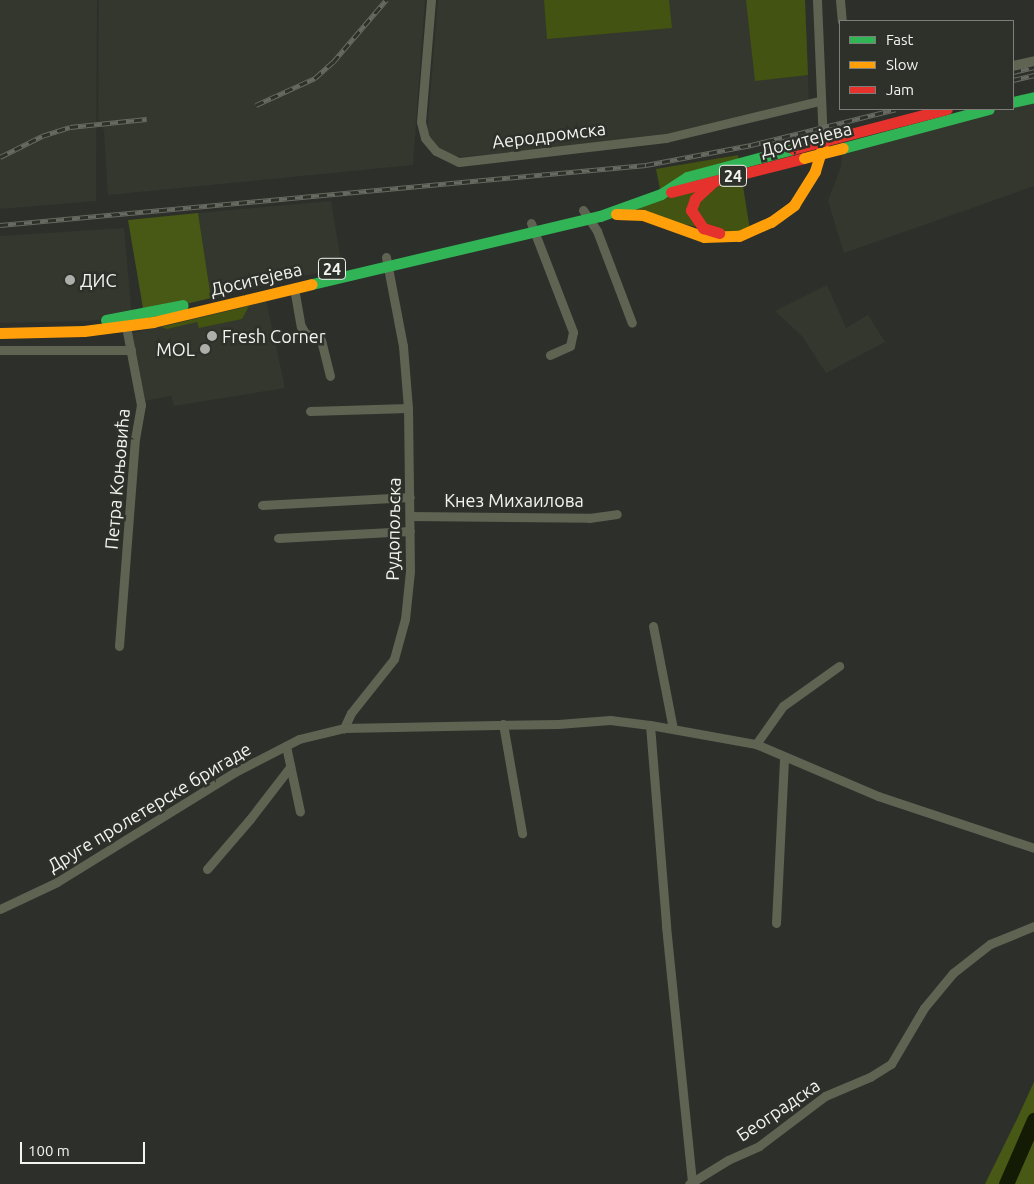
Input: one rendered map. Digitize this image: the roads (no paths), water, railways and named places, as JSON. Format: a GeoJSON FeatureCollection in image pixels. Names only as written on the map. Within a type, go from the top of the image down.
{"type":"FeatureCollection","features":[{"type":"Feature","properties":{"kind":"main road"},"geometry":{"type":"LineString","coordinates":[[1014,102],[1034,97]]}},
{"type":"Feature","properties":{"kind":"main road"},"geometry":{"type":"LineString","coordinates":[[661,194],[687,177],[943,110]]}},
{"type":"Feature","properties":{"kind":"main road","name":"Доситејева"},"geometry":{"type":"LineString","coordinates":[[0,323],[125,322],[532,227],[591,215],[661,194],[985,110]]}},
{"type":"Feature","properties":{"kind":"main road"},"geometry":{"type":"LineString","coordinates":[[591,215],[643,215],[695,236],[711,238],[740,236],[771,222],[794,205],[808,186],[818,165],[823,142]]}},
{"type":"Feature","properties":{"kind":"main road"},"geometry":{"type":"LineString","coordinates":[[717,180],[699,194],[692,206],[694,219],[703,228],[738,233],[771,222]]}},
{"type":"Feature","properties":{"kind":"main road","name":"Доситејева"},"geometry":{"type":"LineString","coordinates":[[591,215],[661,194]]}},
{"type":"Feature","properties":{"kind":"main road","name":"Доситејева"},"geometry":{"type":"LineString","coordinates":[[0,333],[125,322],[294,288],[387,261]]}},
{"type":"Feature","properties":{"kind":"street","name":"Аеродромска"},"geometry":{"type":"LineString","coordinates":[[431,0],[421,122],[425,138],[436,151],[459,162],[666,138],[819,101]]}},
{"type":"Feature","properties":{"kind":"street"},"geometry":{"type":"LineString","coordinates":[[818,0],[819,101],[823,142]]}},
{"type":"Feature","properties":{"kind":"street"},"geometry":{"type":"LineString","coordinates":[[840,0],[842,20]]}},
{"type":"Feature","properties":{"kind":"street"},"geometry":{"type":"LineString","coordinates":[[1014,65],[1034,60]]}},
{"type":"Feature","properties":{"kind":"street"},"geometry":{"type":"LineString","coordinates":[[591,215],[632,323]]}},
{"type":"Feature","properties":{"kind":"street"},"geometry":{"type":"LineString","coordinates":[[532,227],[573,332],[570,346],[550,355]]}},
{"type":"Feature","properties":{"kind":"street","name":"Рудопољска"},"geometry":{"type":"LineString","coordinates":[[344,728],[351,714],[394,659],[405,619],[410,531],[408,408],[403,346],[387,261]]}},
{"type":"Feature","properties":{"kind":"street"},"geometry":{"type":"LineString","coordinates":[[294,288],[301,326],[305,333],[321,340],[330,376]]}},
{"type":"Feature","properties":{"kind":"street","name":"Петра Коњовића"},"geometry":{"type":"LineString","coordinates":[[119,646],[135,438],[141,405],[125,322]]}},
{"type":"Feature","properties":{"kind":"street"},"geometry":{"type":"LineString","coordinates":[[0,350],[131,350]]}},
{"type":"Feature","properties":{"kind":"street"},"geometry":{"type":"LineString","coordinates":[[310,410],[408,408]]}},
{"type":"Feature","properties":{"kind":"street"},"geometry":{"type":"LineString","coordinates":[[262,505],[410,497]]}},
{"type":"Feature","properties":{"kind":"street","name":"Кнез Михаилова"},"geometry":{"type":"LineString","coordinates":[[410,516],[588,518],[617,514]]}},
{"type":"Feature","properties":{"kind":"street"},"geometry":{"type":"LineString","coordinates":[[278,538],[410,531]]}},
{"type":"Feature","properties":{"kind":"street"},"geometry":{"type":"LineString","coordinates":[[653,626],[673,729]]}},
{"type":"Feature","properties":{"kind":"street"},"geometry":{"type":"LineString","coordinates":[[756,744],[783,706],[839,666]]}},
{"type":"Feature","properties":{"kind":"street"},"geometry":{"type":"LineString","coordinates":[[344,728],[403,724],[502,724],[610,720],[650,724],[756,744],[784,758],[938,819],[1034,848]]}},
{"type":"Feature","properties":{"kind":"street"},"geometry":{"type":"LineString","coordinates":[[502,724],[522,832]]}},
{"type":"Feature","properties":{"kind":"street"},"geometry":{"type":"LineString","coordinates":[[650,724],[666,926],[691,1183]]}},
{"type":"Feature","properties":{"kind":"street","name":"Друге пролетерске бригаде"},"geometry":{"type":"LineString","coordinates":[[0,909],[57,882],[180,803],[286,746],[309,736],[344,728]]}},
{"type":"Feature","properties":{"kind":"street"},"geometry":{"type":"LineString","coordinates":[[286,746],[300,812]]}},
{"type":"Feature","properties":{"kind":"street"},"geometry":{"type":"LineString","coordinates":[[776,923],[784,758]]}},
{"type":"Feature","properties":{"kind":"street"},"geometry":{"type":"LineString","coordinates":[[207,869],[220,857],[290,767]]}},
{"type":"Feature","properties":{"kind":"street","name":"Београдска"},"geometry":{"type":"LineString","coordinates":[[691,1183],[728,1160],[759,1146],[825,1096],[891,1064],[924,1008],[953,973],[990,944],[1034,926]]}},
{"type":"Feature","properties":{"kind":"waterway"},"geometry":{"type":"LineString","coordinates":[[1006,1184],[1034,1120]]}},
{"type":"Feature","properties":{"kind":"railway"},"geometry":{"type":"LineString","coordinates":[[256,105],[315,78],[333,62],[386,0]]}},
{"type":"Feature","properties":{"kind":"railway"},"geometry":{"type":"LineString","coordinates":[[1014,72],[1034,67]]}},
{"type":"Feature","properties":{"kind":"railway"},"geometry":{"type":"LineString","coordinates":[[1014,80],[1034,75]]}},
{"type":"Feature","properties":{"kind":"railway"},"geometry":{"type":"LineString","coordinates":[[0,225],[646,165],[751,145],[892,110]]}},
{"type":"Feature","properties":{"kind":"railway"},"geometry":{"type":"LineString","coordinates":[[0,157],[42,136],[70,127],[147,119]]}},
{"type":"Feature","properties":{"kind":"place","name":"ДИС"},"geometry":{"type":"Point","coordinates":[70,280]}},
{"type":"Feature","properties":{"kind":"place","name":"Fresh Corner"},"geometry":{"type":"Point","coordinates":[212,336]}},
{"type":"Feature","properties":{"kind":"place","name":"MOL"},"geometry":{"type":"Point","coordinates":[205,349]}}]}
